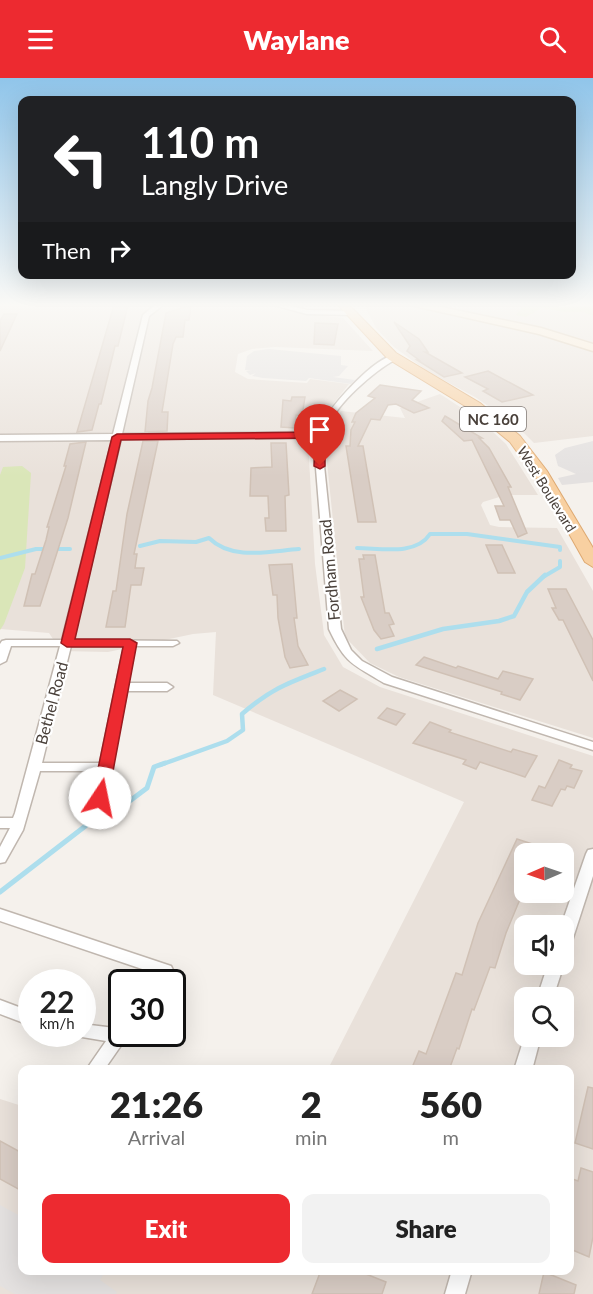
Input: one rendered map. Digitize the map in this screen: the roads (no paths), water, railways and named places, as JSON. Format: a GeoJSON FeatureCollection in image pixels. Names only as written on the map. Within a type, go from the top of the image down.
{"type":"FeatureCollection","features":[{"type":"Feature","properties":{"kind":"main road","name":"West Boulevard"},"geometry":{"type":"LineString","coordinates":[[401,362],[483,412],[511,434],[534,463],[593,562]]}},
{"type":"Feature","properties":{"kind":"street","name":"Bethel Road"},"geometry":{"type":"LineString","coordinates":[[0,858],[11,842],[34,768],[67,643],[135,362]]}},
{"type":"Feature","properties":{"kind":"street"},"geometry":{"type":"LineString","coordinates":[[0,438],[320,435],[334,411],[384,362]]}},
{"type":"Feature","properties":{"kind":"street","name":"Fordham Road"},"geometry":{"type":"LineString","coordinates":[[320,435],[319,456],[334,623],[339,641],[346,652],[358,663],[388,680],[593,746]]}},
{"type":"Feature","properties":{"kind":"street"},"geometry":{"type":"LineString","coordinates":[[0,660],[6,643],[173,643]]}},
{"type":"Feature","properties":{"kind":"street"},"geometry":{"type":"LineString","coordinates":[[100,798],[130,643]]}},
{"type":"Feature","properties":{"kind":"street"},"geometry":{"type":"LineString","coordinates":[[122,687],[167,687]]}},
{"type":"Feature","properties":{"kind":"street"},"geometry":{"type":"LineString","coordinates":[[34,768],[106,767]]}},
{"type":"Feature","properties":{"kind":"street"},"geometry":{"type":"LineString","coordinates":[[0,823],[18,823]]}},
{"type":"Feature","properties":{"kind":"street"},"geometry":{"type":"LineString","coordinates":[[573,915],[593,854]]}},
{"type":"Feature","properties":{"kind":"street"},"geometry":{"type":"LineString","coordinates":[[0,915],[142,969]]}},
{"type":"Feature","properties":{"kind":"street"},"geometry":{"type":"LineString","coordinates":[[2,1012],[18,1015]]}},
{"type":"Feature","properties":{"kind":"street"},"geometry":{"type":"LineString","coordinates":[[98,1065],[110,1047]]}},
{"type":"Feature","properties":{"kind":"street"},"geometry":{"type":"LineString","coordinates":[[524,1065],[530,1047]]}},
{"type":"Feature","properties":{"kind":"street"},"geometry":{"type":"LineString","coordinates":[[455,1294],[461,1275]]}},
{"type":"Feature","properties":{"kind":"waterway"},"geometry":{"type":"LineString","coordinates":[[357,548],[407,548],[424,541],[430,534],[467,534],[560,547],[560,550]]}},
{"type":"Feature","properties":{"kind":"waterway"},"geometry":{"type":"LineString","coordinates":[[140,546],[160,541],[196,542],[209,538],[229,550],[240,552],[299,549]]}},
{"type":"Feature","properties":{"kind":"waterway"},"geometry":{"type":"LineString","coordinates":[[0,558],[36,549],[70,549]]}},
{"type":"Feature","properties":{"kind":"waterway"},"geometry":{"type":"LineString","coordinates":[[543,577],[560,567],[560,561]]}},
{"type":"Feature","properties":{"kind":"waterway"},"geometry":{"type":"LineString","coordinates":[[377,649],[443,629],[499,621],[514,616],[527,592],[545,575]]}},
{"type":"Feature","properties":{"kind":"waterway"},"geometry":{"type":"LineString","coordinates":[[160,765],[227,741],[243,730],[242,714],[262,698],[300,678],[324,669]]}},
{"type":"Feature","properties":{"kind":"waterway"},"geometry":{"type":"LineString","coordinates":[[0,892],[88,824],[103,821],[147,788],[154,767],[165,763]]}}]}
